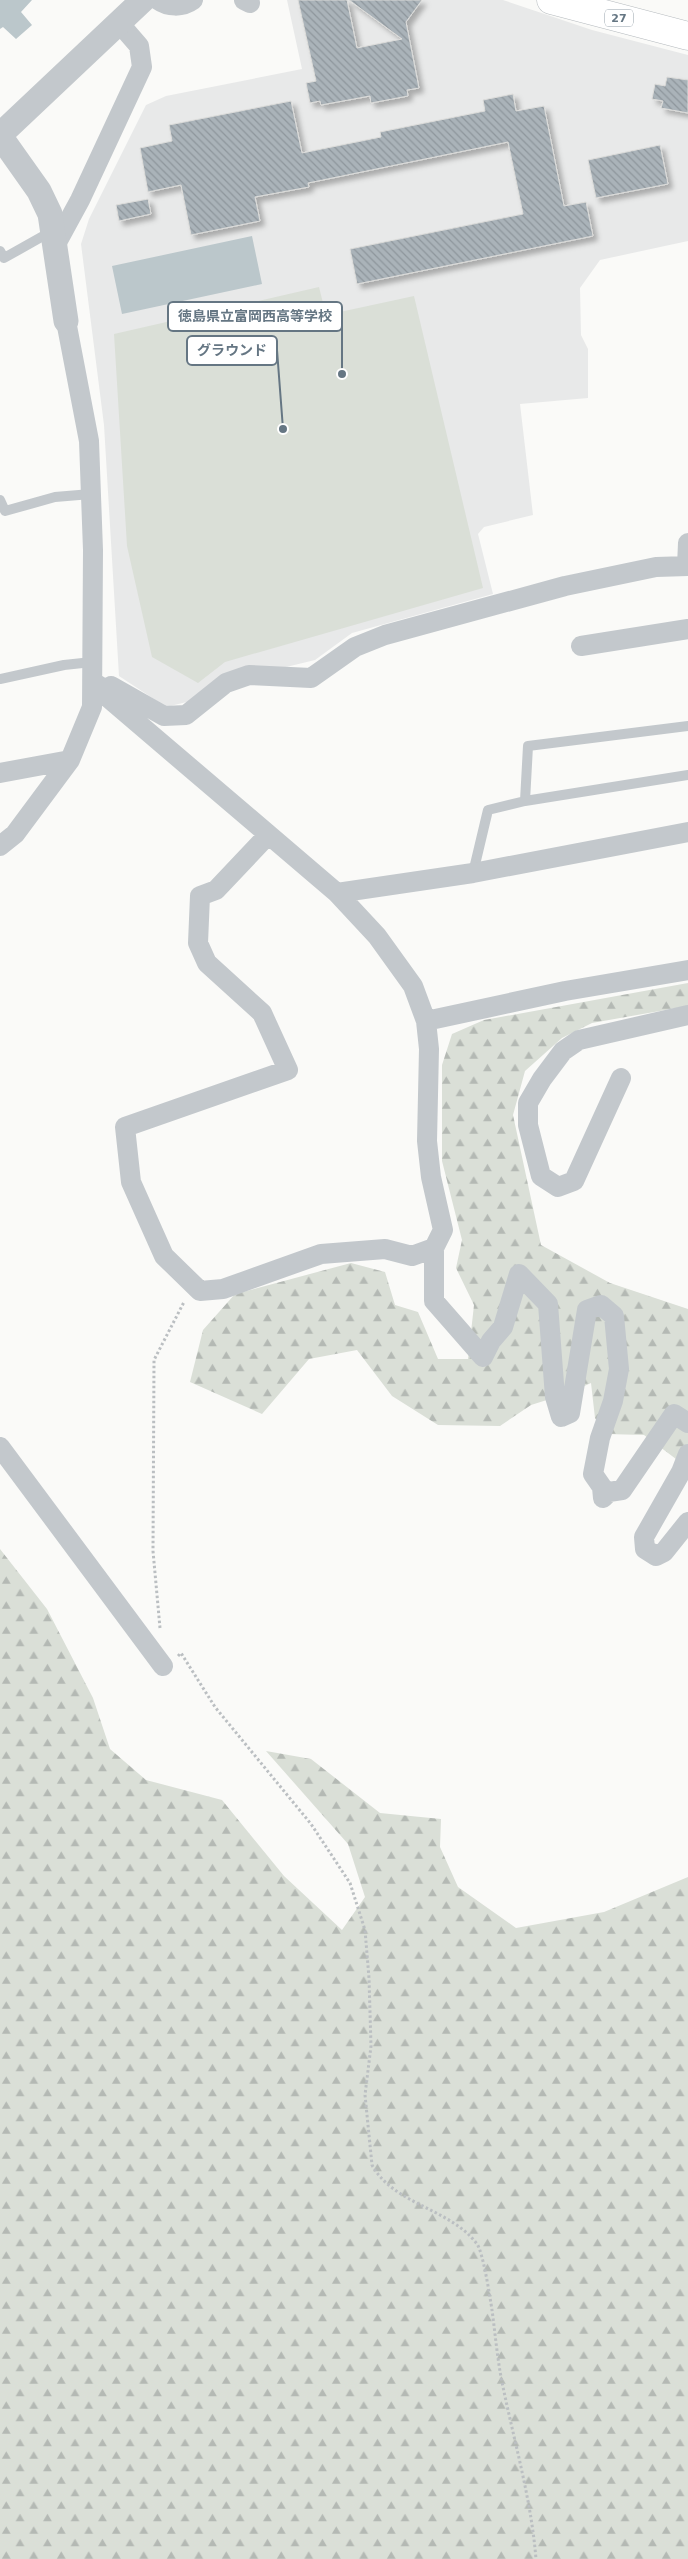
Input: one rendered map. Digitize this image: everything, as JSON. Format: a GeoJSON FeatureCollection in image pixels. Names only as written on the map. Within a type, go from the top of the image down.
{"type":"FeatureCollection","features":[{"type":"Feature","properties":{"kind":"main road","name":"27"},"geometry":{"type":"LineString","coordinates":[[551,0],[688,36]]}},
{"type":"Feature","properties":{"kind":"street"},"geometry":{"type":"LineString","coordinates":[[0,846],[15,834],[70,760],[92,708],[97,685],[92,662],[93,550],[89,441],[66,321],[50,214],[40,191],[0,135],[120,24],[143,0]]}},
{"type":"Feature","properties":{"kind":"street"},"geometry":{"type":"LineString","coordinates":[[158,0],[166,6],[187,4],[193,0]]}},
{"type":"Feature","properties":{"kind":"street"},"geometry":{"type":"LineString","coordinates":[[54,238],[80,200],[142,67],[139,46],[120,24]]}},
{"type":"Feature","properties":{"kind":"street"},"geometry":{"type":"LineString","coordinates":[[97,685],[111,686],[164,716],[186,714],[226,683],[249,675],[311,678],[356,647],[385,635],[536,592],[656,567],[687,566],[688,543]]}},
{"type":"Feature","properties":{"kind":"street"},"geometry":{"type":"LineString","coordinates":[[581,646],[688,629]]}},
{"type":"Feature","properties":{"kind":"street"},"geometry":{"type":"LineString","coordinates":[[97,685],[106,696],[337,893],[376,936],[413,986],[426,1021],[429,1049],[428,1141],[431,1178],[443,1230],[434,1248],[434,1301],[483,1357],[491,1341],[503,1327],[519,1274],[548,1304],[555,1397],[561,1416],[570,1413],[587,1310],[601,1305],[614,1316],[619,1368],[613,1401],[600,1438],[593,1474],[602,1487],[603,1498],[609,1492],[622,1490],[674,1414],[688,1423]]}},
{"type":"Feature","properties":{"kind":"street"},"geometry":{"type":"LineString","coordinates":[[0,773],[70,760]]}},
{"type":"Feature","properties":{"kind":"street"},"geometry":{"type":"LineString","coordinates":[[337,893],[472,873],[688,832]]}},
{"type":"Feature","properties":{"kind":"street"},"geometry":{"type":"LineString","coordinates":[[268,835],[216,890],[200,896],[198,943],[207,963],[262,1013],[288,1070],[125,1127],[131,1182],[164,1256],[200,1291],[223,1289],[321,1254],[385,1250],[412,1256],[434,1248]]}},
{"type":"Feature","properties":{"kind":"street"},"geometry":{"type":"LineString","coordinates":[[426,1021],[565,990],[688,970]]}},
{"type":"Feature","properties":{"kind":"street"},"geometry":{"type":"LineString","coordinates":[[621,1078],[574,1181],[558,1187],[541,1176],[528,1125],[528,1104],[542,1079],[563,1051],[579,1040],[688,1015]]}},
{"type":"Feature","properties":{"kind":"street"},"geometry":{"type":"LineString","coordinates":[[0,1447],[163,1666]]}},
{"type":"Feature","properties":{"kind":"street"},"geometry":{"type":"LineString","coordinates":[[688,1454],[681,1472],[644,1537],[645,1549],[656,1556],[664,1552],[688,1522]]}},
{"type":"Feature","properties":{"kind":"lane"},"geometry":{"type":"LineString","coordinates":[[0,251],[4,258],[54,238]]}},
{"type":"Feature","properties":{"kind":"lane"},"geometry":{"type":"LineString","coordinates":[[0,500],[5,511],[55,497],[91,494]]}},
{"type":"Feature","properties":{"kind":"lane"},"geometry":{"type":"LineString","coordinates":[[0,679],[64,665],[92,662]]}},
{"type":"Feature","properties":{"kind":"lane"},"geometry":{"type":"LineString","coordinates":[[525,801],[528,746],[688,726]]}},
{"type":"Feature","properties":{"kind":"lane"},"geometry":{"type":"LineString","coordinates":[[472,873],[488,810],[525,801],[688,775]]}},
{"type":"Feature","properties":{"kind":"path"},"geometry":{"type":"LineString","coordinates":[[163,1666],[153,1551],[154,1360],[183,1303],[200,1291]]}},
{"type":"Feature","properties":{"kind":"path"},"geometry":{"type":"LineString","coordinates":[[163,1666],[181,1653],[215,1707],[311,1824],[350,1883],[365,1930],[369,1978],[371,2046],[365,2095],[372,2165],[378,2176],[400,2193],[457,2223],[478,2245],[490,2296],[501,2376],[524,2483],[536,2559]]}},
{"type":"Feature","properties":{"kind":"shaded area"},"geometry":{"type":"Polygon","coordinates":[[[0,0],[32,0],[21,12],[32,25],[16,39],[3,27],[0,29],[0,0]]]}},
{"type":"Feature","properties":{"kind":"shaded area"},"geometry":{"type":"Polygon","coordinates":[[[287,0],[503,0],[592,30],[688,55],[688,241],[600,260],[580,288],[581,335],[588,349],[588,398],[520,404],[533,515],[484,527],[478,534],[493,594],[352,633],[315,660],[282,668],[199,699],[166,707],[119,676],[104,425],[81,244],[89,219],[146,105],[166,96],[302,69],[287,0]]]}},
{"type":"Feature","properties":{"kind":"shaded area"},"geometry":{"type":"Polygon","coordinates":[[[252,236],[262,284],[122,314],[112,266],[252,236]]]}},
{"type":"Feature","properties":{"kind":"green space"},"geometry":{"type":"Polygon","coordinates":[[[319,287],[326,315],[414,296],[483,588],[225,662],[198,683],[152,657],[127,546],[114,334],[319,287]]]}},
{"type":"Feature","properties":{"kind":"green space"},"geometry":{"type":"Polygon","coordinates":[[[688,983],[688,1006],[592,1023],[562,1038],[525,1071],[513,1115],[541,1245],[610,1283],[688,1309],[688,1468],[644,1435],[606,1434],[595,1418],[591,1383],[569,1393],[531,1405],[500,1426],[438,1425],[392,1396],[357,1350],[309,1359],[262,1414],[190,1382],[203,1330],[235,1294],[351,1263],[385,1272],[395,1305],[418,1312],[438,1359],[468,1359],[474,1305],[456,1268],[462,1240],[442,1161],[442,1065],[452,1034],[484,1020],[688,983]]]}},
{"type":"Feature","properties":{"kind":"green space"},"geometry":{"type":"Polygon","coordinates":[[[0,1549],[47,1609],[93,1698],[110,1749],[146,1780],[222,1800],[284,1876],[342,1930],[365,1897],[348,1844],[266,1751],[311,1759],[380,1813],[441,1819],[440,1847],[458,1887],[516,1928],[604,1912],[688,1877],[688,2559],[0,2559],[0,1549]]]}},
{"type":"Feature","properties":{"kind":"building"},"geometry":{"type":"Polygon","coordinates":[[[298,0],[347,0],[357,48],[402,39],[349,0],[422,0],[406,22],[419,88],[407,90],[408,96],[371,103],[370,96],[321,105],[320,101],[310,103],[306,83],[316,81],[298,0]]]}},
{"type":"Feature","properties":{"kind":"building"},"geometry":{"type":"Polygon","coordinates":[[[667,77],[688,80],[688,113],[661,108],[663,101],[652,99],[655,84],[665,86],[667,77]]]}},
{"type":"Feature","properties":{"kind":"building"},"geometry":{"type":"Polygon","coordinates":[[[513,94],[516,111],[544,106],[564,206],[586,202],[593,236],[357,284],[350,249],[523,214],[508,142],[308,183],[309,187],[255,197],[260,221],[191,235],[181,185],[148,192],[140,148],[172,141],[169,125],[291,101],[302,153],[381,137],[380,132],[485,111],[483,100],[513,94]]]}},
{"type":"Feature","properties":{"kind":"building"},"geometry":{"type":"Polygon","coordinates":[[[660,145],[668,184],[596,198],[588,160],[660,145]]]}},
{"type":"Feature","properties":{"kind":"building"},"geometry":{"type":"Polygon","coordinates":[[[148,199],[151,214],[119,221],[116,205],[148,199]]]}},
{"type":"Feature","properties":{"kind":"place","name":"徳島県立富岡西高等学校"},"geometry":{"type":"Point","coordinates":[342,374]}},
{"type":"Feature","properties":{"kind":"place","name":"グラウンド"},"geometry":{"type":"Point","coordinates":[283,429]}}]}
